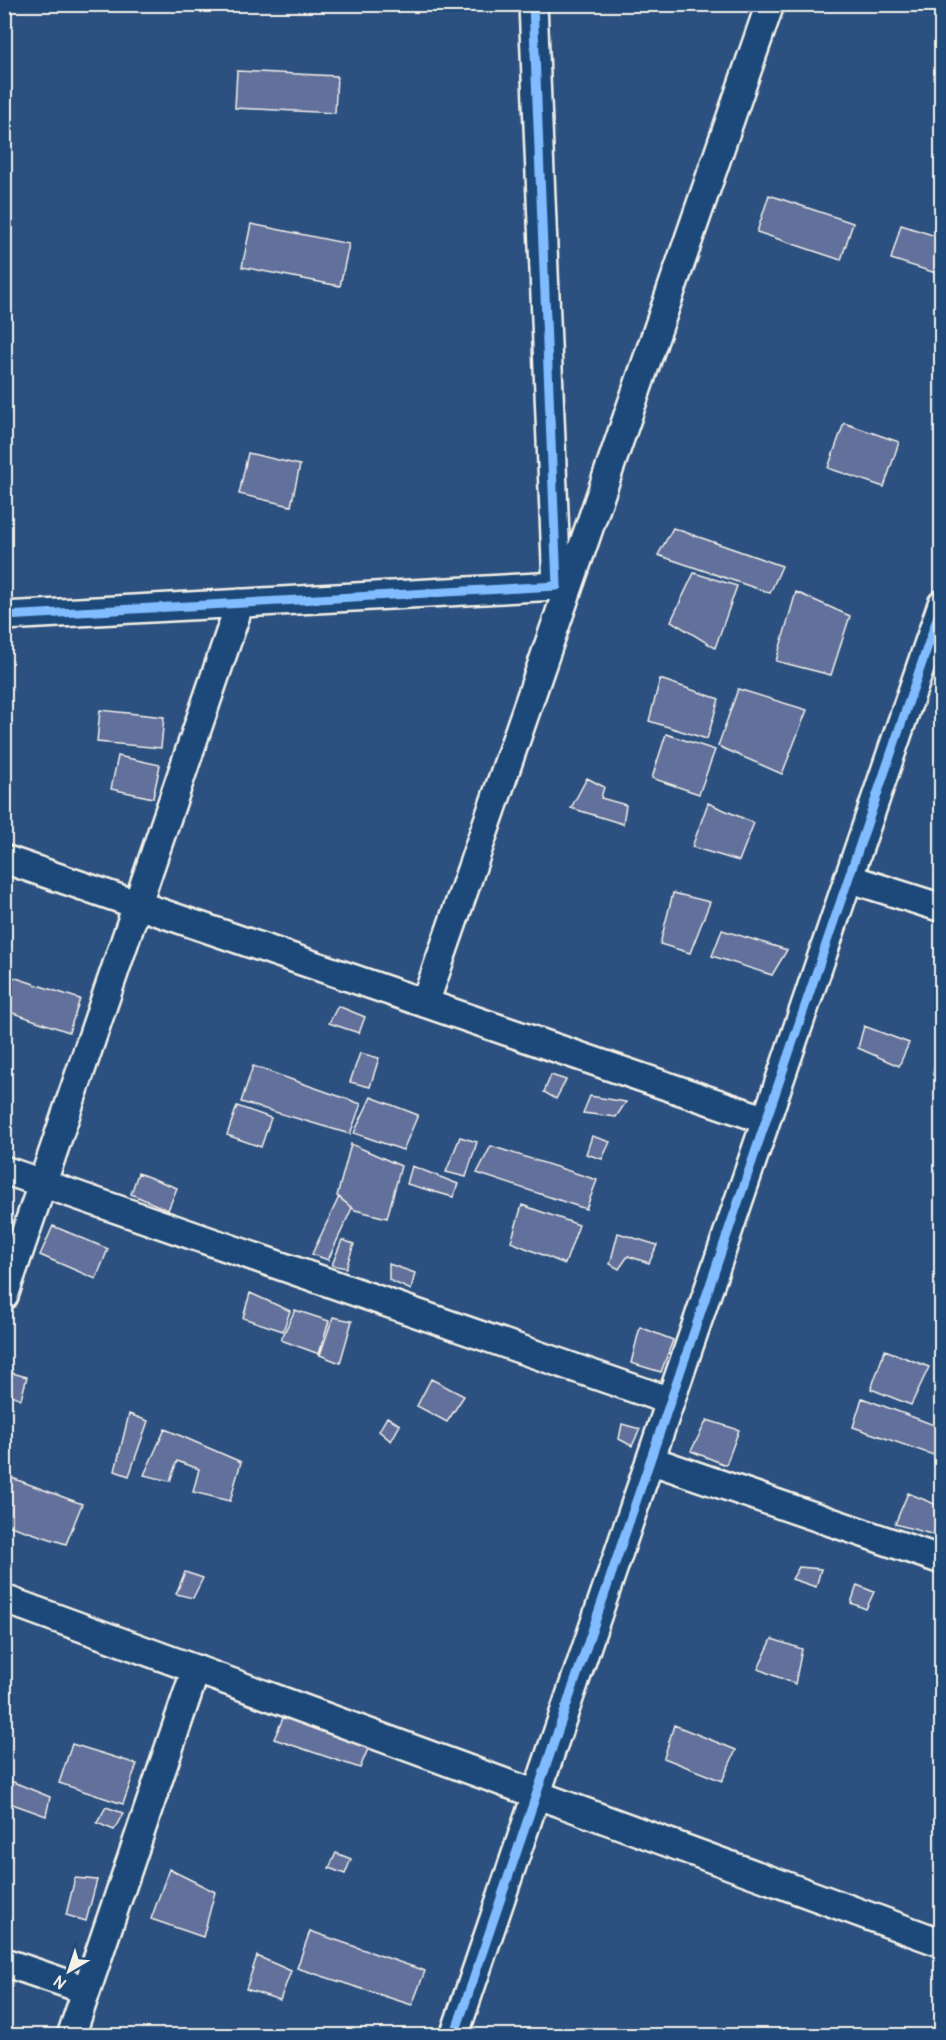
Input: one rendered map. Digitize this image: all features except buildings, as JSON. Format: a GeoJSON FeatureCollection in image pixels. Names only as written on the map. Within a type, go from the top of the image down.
{"type":"FeatureCollection","features":[{"type":"Feature","properties":{"kind":"street"},"geometry":{"type":"LineString","coordinates":[[4,616],[557,586],[533,4]]}},
{"type":"Feature","properties":{"kind":"street"},"geometry":{"type":"LineString","coordinates":[[426,1003],[770,4]]}},
{"type":"Feature","properties":{"kind":"street"},"geometry":{"type":"LineString","coordinates":[[4,1296],[240,603]]}},
{"type":"Feature","properties":{"kind":"street"},"geometry":{"type":"LineString","coordinates":[[454,2036],[942,604]]}},
{"type":"Feature","properties":{"kind":"street"},"geometry":{"type":"LineString","coordinates":[[4,859],[766,1120]]}},
{"type":"Feature","properties":{"kind":"street"},"geometry":{"type":"LineString","coordinates":[[848,878],[942,908]]}},
{"type":"Feature","properties":{"kind":"street"},"geometry":{"type":"LineString","coordinates":[[4,1170],[670,1401]]}},
{"type":"Feature","properties":{"kind":"street"},"geometry":{"type":"LineString","coordinates":[[650,1460],[942,1560]]}},
{"type":"Feature","properties":{"kind":"street"},"geometry":{"type":"LineString","coordinates":[[4,1599],[942,1943]]}},
{"type":"Feature","properties":{"kind":"street"},"geometry":{"type":"LineString","coordinates":[[70,2036],[196,1669]]}},
{"type":"Feature","properties":{"kind":"street"},"geometry":{"type":"LineString","coordinates":[[4,1962],[86,1990]]}},
{"type":"Feature","properties":{"kind":"cycle path"},"geometry":{"type":"LineString","coordinates":[[4,616],[557,586],[533,4]]}},
{"type":"Feature","properties":{"kind":"cycle path"},"geometry":{"type":"LineString","coordinates":[[454,2036],[942,604]]}}]}
